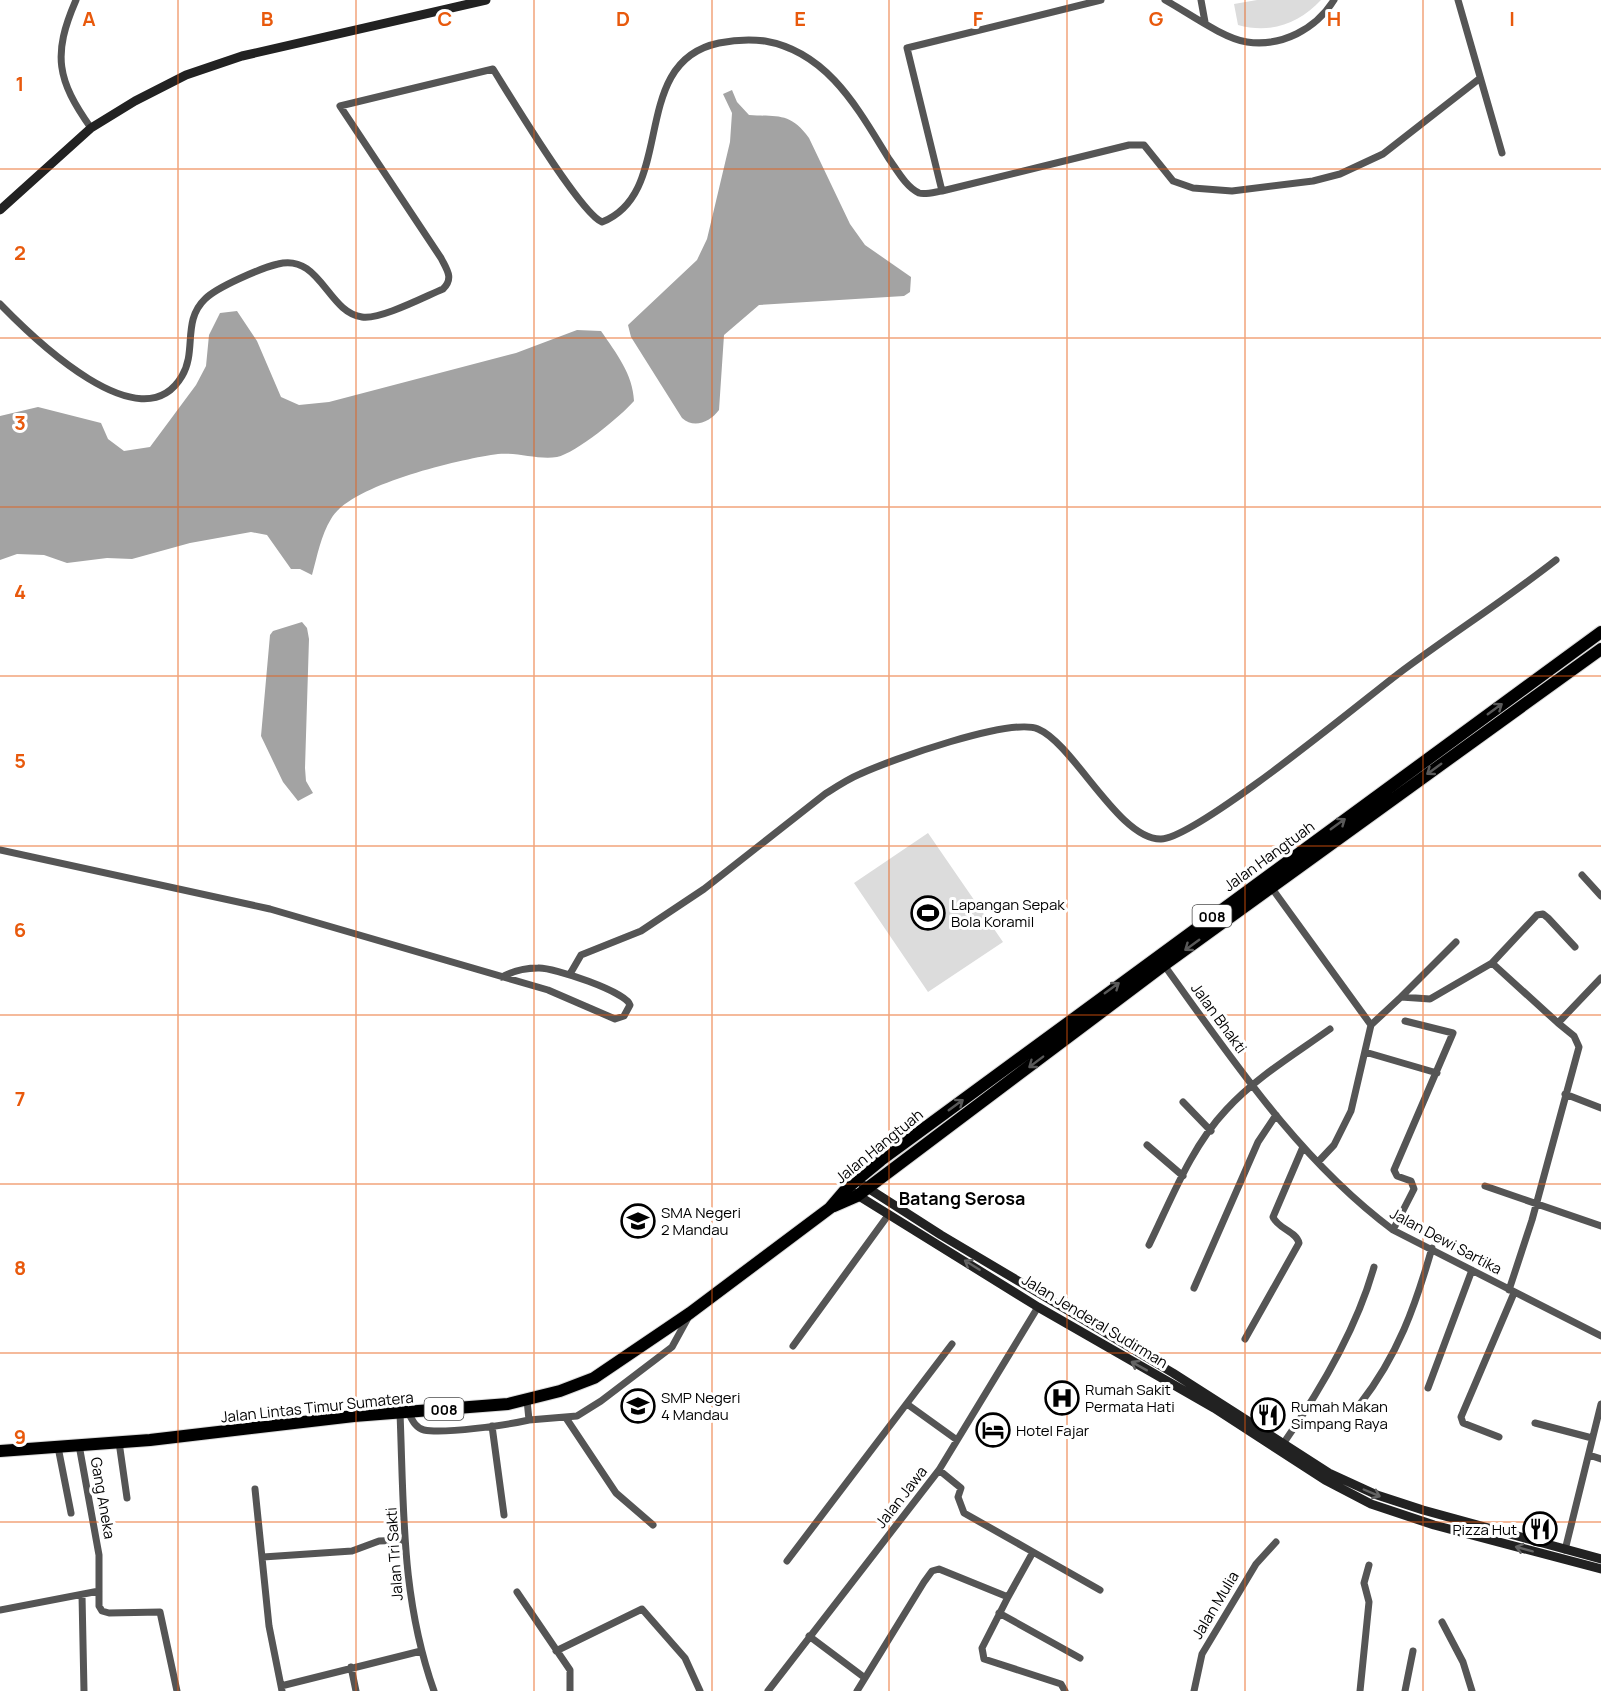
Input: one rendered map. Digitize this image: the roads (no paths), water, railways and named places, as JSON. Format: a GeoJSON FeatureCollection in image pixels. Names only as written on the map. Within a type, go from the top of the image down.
{"type":"FeatureCollection","features":[{"type":"Feature","properties":{"kind":"highway","name":"Jalan Hangtuah"},"geometry":{"type":"LineString","coordinates":[[830,1208],[1068,1021],[1601,632]]}},
{"type":"Feature","properties":{"kind":"highway","name":"Jalan Hangtuah"},"geometry":{"type":"LineString","coordinates":[[853,1188],[868,1188],[1164,965],[1601,649]]}},
{"type":"Feature","properties":{"kind":"highway"},"geometry":{"type":"LineString","coordinates":[[1068,1021],[1078,1031]]}},
{"type":"Feature","properties":{"kind":"highway","name":"Jalan Lintas Timur Sumatera"},"geometry":{"type":"LineString","coordinates":[[0,1451],[119,1442],[404,1412],[508,1404],[527,1400],[594,1378],[690,1313],[830,1208]]}},
{"type":"Feature","properties":{"kind":"street"},"geometry":{"type":"LineString","coordinates":[[76,0],[64,26],[60,50],[61,70],[64,85],[91,128]]}},
{"type":"Feature","properties":{"kind":"street"},"geometry":{"type":"LineString","coordinates":[[0,210],[91,128],[160,88],[212,65],[486,0]]}},
{"type":"Feature","properties":{"kind":"street"},"geometry":{"type":"LineString","coordinates":[[942,191],[907,48],[1101,0]]}},
{"type":"Feature","properties":{"kind":"street"},"geometry":{"type":"LineString","coordinates":[[1165,0],[1224,34],[1247,42],[1273,42],[1300,33],[1318,21],[1334,0]]}},
{"type":"Feature","properties":{"kind":"street"},"geometry":{"type":"LineString","coordinates":[[1201,0],[1205,22]]}},
{"type":"Feature","properties":{"kind":"street"},"geometry":{"type":"LineString","coordinates":[[1458,0],[1479,80],[1502,153]]}},
{"type":"Feature","properties":{"kind":"street"},"geometry":{"type":"LineString","coordinates":[[0,304],[58,358],[123,396],[153,400],[168,392],[183,376],[190,351],[189,332],[194,314],[205,298],[253,273],[281,262],[297,265],[312,272],[341,308],[351,315],[364,318],[443,289],[449,283],[450,274],[441,258],[339,106],[493,69],[571,189],[594,219],[602,222],[612,218],[634,192],[673,71],[689,54],[705,46],[731,40],[779,43],[793,48],[820,64],[848,97],[898,173],[921,194],[942,191],[1129,145],[1144,145],[1173,181],[1193,188],[1232,191],[1313,181],[1340,174],[1383,154],[1479,80]]}},
{"type":"Feature","properties":{"kind":"street"},"geometry":{"type":"LineString","coordinates":[[570,974],[581,955],[641,931],[704,889],[842,783],[883,765],[987,732],[1027,726],[1045,732],[1106,802],[1137,829],[1158,839],[1170,838],[1215,811],[1317,738],[1406,668],[1556,560]]}},
{"type":"Feature","properties":{"kind":"street"},"geometry":{"type":"LineString","coordinates":[[0,850],[221,896],[502,977],[548,990],[615,1019],[628,1012],[629,1000],[624,996],[570,974],[540,967],[515,971],[502,977]]}},
{"type":"Feature","properties":{"kind":"street"},"geometry":{"type":"LineString","coordinates":[[1582,875],[1601,896]]}},
{"type":"Feature","properties":{"kind":"street"},"geometry":{"type":"LineString","coordinates":[[1271,887],[1371,1025]]}},
{"type":"Feature","properties":{"kind":"street"},"geometry":{"type":"LineString","coordinates":[[1401,997],[1430,999],[1492,963],[1537,915],[1548,918],[1575,947]]}},
{"type":"Feature","properties":{"kind":"street"},"geometry":{"type":"LineString","coordinates":[[1318,1162],[1334,1145],[1351,1111],[1371,1025],[1456,942]]}},
{"type":"Feature","properties":{"kind":"street"},"geometry":{"type":"LineString","coordinates":[[1492,963],[1574,1036],[1579,1045],[1512,1292],[1461,1417],[1463,1423],[1499,1437]]}},
{"type":"Feature","properties":{"kind":"street","name":"Jalan Bhakti"},"geometry":{"type":"LineString","coordinates":[[1164,965],[1252,1086]]}},
{"type":"Feature","properties":{"kind":"street"},"geometry":{"type":"LineString","coordinates":[[1558,1023],[1601,978]]}},
{"type":"Feature","properties":{"kind":"street"},"geometry":{"type":"LineString","coordinates":[[1393,1230],[1414,1189],[1411,1181],[1395,1174],[1394,1170],[1437,1074],[1452,1032],[1406,1021]]}},
{"type":"Feature","properties":{"kind":"street"},"geometry":{"type":"LineString","coordinates":[[1149,1245],[1184,1176],[1225,1111],[1252,1086],[1330,1029]]}},
{"type":"Feature","properties":{"kind":"street"},"geometry":{"type":"LineString","coordinates":[[1365,1052],[1437,1074]]}},
{"type":"Feature","properties":{"kind":"street","name":"Jalan Dewi Sartika"},"geometry":{"type":"LineString","coordinates":[[1252,1086],[1303,1147],[1366,1210],[1393,1230],[1601,1336]]}},
{"type":"Feature","properties":{"kind":"street"},"geometry":{"type":"LineString","coordinates":[[1565,1094],[1601,1108]]}},
{"type":"Feature","properties":{"kind":"street"},"geometry":{"type":"LineString","coordinates":[[1183,1102],[1211,1131]]}},
{"type":"Feature","properties":{"kind":"street"},"geometry":{"type":"LineString","coordinates":[[1194,1288],[1258,1142],[1276,1115]]}},
{"type":"Feature","properties":{"kind":"street"},"geometry":{"type":"LineString","coordinates":[[1147,1145],[1184,1176]]}},
{"type":"Feature","properties":{"kind":"street"},"geometry":{"type":"LineString","coordinates":[[1245,1339],[1299,1244],[1296,1237],[1279,1226],[1273,1217],[1303,1147]]}},
{"type":"Feature","properties":{"kind":"street"},"geometry":{"type":"LineString","coordinates":[[1485,1186],[1601,1226]]}},
{"type":"Feature","properties":{"kind":"street","name":"Jalan Jenderal Sudirman"},"geometry":{"type":"LineString","coordinates":[[853,1188],[889,1214],[1038,1307],[1214,1408],[1325,1480],[1371,1504],[1391,1505],[1601,1559]]}},
{"type":"Feature","properties":{"kind":"street","name":"Jalan Jenderal Sudirman"},"geometry":{"type":"LineString","coordinates":[[868,1188],[1173,1373],[1329,1473],[1391,1505],[1468,1534],[1601,1569]]}},
{"type":"Feature","properties":{"kind":"street"},"geometry":{"type":"LineString","coordinates":[[793,1346],[889,1214]]}},
{"type":"Feature","properties":{"kind":"street"},"geometry":{"type":"LineString","coordinates":[[1360,1404],[1384,1372],[1414,1308],[1432,1248]]}},
{"type":"Feature","properties":{"kind":"street"},"geometry":{"type":"LineString","coordinates":[[1283,1444],[1320,1389],[1363,1302],[1374,1267]]}},
{"type":"Feature","properties":{"kind":"street"},"geometry":{"type":"LineString","coordinates":[[1428,1388],[1472,1270]]}},
{"type":"Feature","properties":{"kind":"street"},"geometry":{"type":"LineString","coordinates":[[1001,1283],[1006,1273]]}},
{"type":"Feature","properties":{"kind":"street","name":"Jalan Jawa"},"geometry":{"type":"LineString","coordinates":[[768,1691],[939,1470],[1038,1307]]}},
{"type":"Feature","properties":{"kind":"street"},"geometry":{"type":"LineString","coordinates":[[404,1412],[424,1430],[492,1426],[577,1416],[601,1401],[672,1347],[681,1335],[690,1313]]}},
{"type":"Feature","properties":{"kind":"street"},"geometry":{"type":"LineString","coordinates":[[787,1561],[952,1344]]}},
{"type":"Feature","properties":{"kind":"street"},"geometry":{"type":"LineString","coordinates":[[527,1400],[529,1420]]}},
{"type":"Feature","properties":{"kind":"street"},"geometry":{"type":"LineString","coordinates":[[907,1404],[957,1440]]}},
{"type":"Feature","properties":{"kind":"street"},"geometry":{"type":"LineString","coordinates":[[1565,1550],[1601,1404]]}},
{"type":"Feature","properties":{"kind":"street","name":"Jalan Tri Sakti"},"geometry":{"type":"LineString","coordinates":[[404,1412],[405,1540],[410,1596],[421,1651],[434,1691]]}},
{"type":"Feature","properties":{"kind":"street"},"geometry":{"type":"LineString","coordinates":[[566,1418],[616,1493],[653,1526]]}},
{"type":"Feature","properties":{"kind":"street"},"geometry":{"type":"LineString","coordinates":[[1535,1423],[1592,1438]]}},
{"type":"Feature","properties":{"kind":"street"},"geometry":{"type":"LineString","coordinates":[[492,1426],[504,1515]]}},
{"type":"Feature","properties":{"kind":"street"},"geometry":{"type":"LineString","coordinates":[[119,1442],[127,1498]]}},
{"type":"Feature","properties":{"kind":"street","name":"Gang Aneka"},"geometry":{"type":"LineString","coordinates":[[79,1445],[99,1555],[99,1591]]}},
{"type":"Feature","properties":{"kind":"street"},"geometry":{"type":"LineString","coordinates":[[58,1447],[71,1513]]}},
{"type":"Feature","properties":{"kind":"street"},"geometry":{"type":"LineString","coordinates":[[1589,1455],[1601,1459]]}},
{"type":"Feature","properties":{"kind":"street"},"geometry":{"type":"LineString","coordinates":[[939,1470],[961,1488],[958,1497],[964,1513],[1100,1590]]}},
{"type":"Feature","properties":{"kind":"street"},"geometry":{"type":"LineString","coordinates":[[255,1489],[268,1626],[282,1688],[351,1667],[421,1651]]}},
{"type":"Feature","properties":{"kind":"street"},"geometry":{"type":"LineString","coordinates":[[263,1557],[351,1551],[379,1541],[405,1540]]}},
{"type":"Feature","properties":{"kind":"street","name":"Jalan Mulia"},"geometry":{"type":"LineString","coordinates":[[1194,1691],[1202,1654],[1256,1564],[1276,1542]]}},
{"type":"Feature","properties":{"kind":"street"},"geometry":{"type":"LineString","coordinates":[[1033,1552],[999,1612],[982,1648],[984,1659],[1062,1684],[1065,1691]]}},
{"type":"Feature","properties":{"kind":"street"},"geometry":{"type":"LineString","coordinates":[[1360,1691],[1369,1602],[1364,1583],[1369,1565]]}},
{"type":"Feature","properties":{"kind":"street"},"geometry":{"type":"LineString","coordinates":[[857,1691],[932,1571],[939,1569],[1008,1597]]}},
{"type":"Feature","properties":{"kind":"street"},"geometry":{"type":"LineString","coordinates":[[0,1610],[99,1591],[102,1611],[160,1612],[177,1691]]}},
{"type":"Feature","properties":{"kind":"street"},"geometry":{"type":"LineString","coordinates":[[517,1592],[571,1674],[568,1685],[570,1691]]}},
{"type":"Feature","properties":{"kind":"street"},"geometry":{"type":"LineString","coordinates":[[82,1595],[84,1691]]}},
{"type":"Feature","properties":{"kind":"street"},"geometry":{"type":"LineString","coordinates":[[556,1651],[642,1609],[685,1658],[692,1668],[700,1691]]}},
{"type":"Feature","properties":{"kind":"street"},"geometry":{"type":"LineString","coordinates":[[999,1612],[1080,1658]]}},
{"type":"Feature","properties":{"kind":"street"},"geometry":{"type":"LineString","coordinates":[[1442,1622],[1463,1662],[1472,1691]]}},
{"type":"Feature","properties":{"kind":"street"},"geometry":{"type":"LineString","coordinates":[[809,1636],[865,1678]]}},
{"type":"Feature","properties":{"kind":"street"},"geometry":{"type":"LineString","coordinates":[[1405,1691],[1413,1651]]}},
{"type":"Feature","properties":{"kind":"street"},"geometry":{"type":"LineString","coordinates":[[351,1667],[356,1691]]}},
{"type":"Feature","properties":{"kind":"place","name":"Lapangan Sepak Bola Koramil"},"geometry":{"type":"Point","coordinates":[928,913]}},
{"type":"Feature","properties":{"kind":"place","name":"SMA Negeri 2 Mandau"},"geometry":{"type":"Point","coordinates":[638,1221]}},
{"type":"Feature","properties":{"kind":"place","name":"Rumah Sakit Permata Hati"},"geometry":{"type":"Point","coordinates":[1062,1398]}},
{"type":"Feature","properties":{"kind":"place","name":"SMP Negeri 4 Mandau"},"geometry":{"type":"Point","coordinates":[638,1406]}},
{"type":"Feature","properties":{"kind":"place","name":"Rumah Makan Simpang Raya"},"geometry":{"type":"Point","coordinates":[1268,1415]}},
{"type":"Feature","properties":{"kind":"place","name":"Hotel Fajar"},"geometry":{"type":"Point","coordinates":[993,1430]}},
{"type":"Feature","properties":{"kind":"place","name":"Pizza Hut"},"geometry":{"type":"Point","coordinates":[1540,1529]}},
{"type":"Feature","properties":{"kind":"district","name":"Batang Serosa"},"geometry":{"type":"Point","coordinates":[962,1198]}}]}
